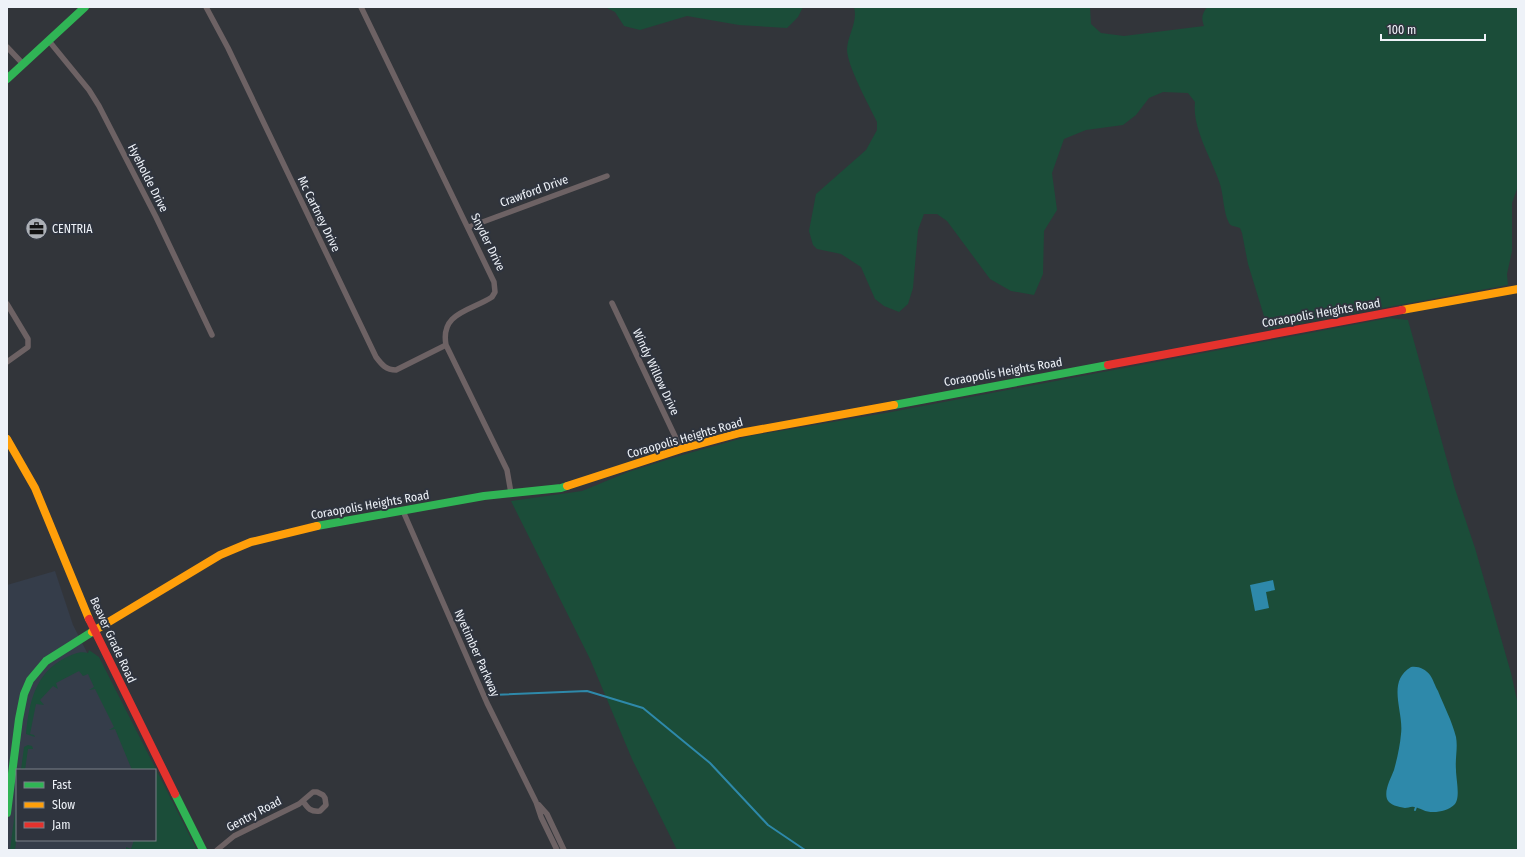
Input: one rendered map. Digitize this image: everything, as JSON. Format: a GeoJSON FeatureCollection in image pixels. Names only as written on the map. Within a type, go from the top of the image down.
{"type":"FeatureCollection","features":[{"type":"Feature","properties":{"kind":"street"},"geometry":{"type":"LineString","coordinates":[[7,80],[85,7]]}},
{"type":"Feature","properties":{"kind":"street","name":"Mc Cartney Drive"},"geometry":{"type":"LineString","coordinates":[[206,7],[228,48],[376,357],[384,367],[390,370],[396,370],[446,345]]}},
{"type":"Feature","properties":{"kind":"street","name":"Snyder Drive"},"geometry":{"type":"LineString","coordinates":[[361,7],[493,276],[496,287],[495,292],[486,300],[459,314],[450,321],[446,330],[446,345]]}},
{"type":"Feature","properties":{"kind":"street","name":"Hyeholde Drive"},"geometry":{"type":"LineString","coordinates":[[49,41],[89,90],[99,106],[153,211],[212,336]]}},
{"type":"Feature","properties":{"kind":"street"},"geometry":{"type":"LineString","coordinates":[[7,47],[23,64]]}},
{"type":"Feature","properties":{"kind":"street","name":"Crawford Drive"},"geometry":{"type":"LineString","coordinates":[[469,227],[607,176]]}},
{"type":"Feature","properties":{"kind":"street","name":"Coraopolis Heights Road"},"geometry":{"type":"LineString","coordinates":[[7,813],[21,704],[27,686],[46,661],[215,558],[242,545],[298,530],[484,496],[538,492],[561,488],[681,449],[740,433],[1518,289]]}},
{"type":"Feature","properties":{"kind":"street","name":"Windy Willow Drive"},"geometry":{"type":"LineString","coordinates":[[612,303],[681,449]]}},
{"type":"Feature","properties":{"kind":"street"},"geometry":{"type":"LineString","coordinates":[[7,304],[28,339],[28,347],[7,362]]}},
{"type":"Feature","properties":{"kind":"street"},"geometry":{"type":"LineString","coordinates":[[446,345],[503,461],[508,475],[510,493]]}},
{"type":"Feature","properties":{"kind":"street","name":"Beaver Grade Road"},"geometry":{"type":"LineString","coordinates":[[7,439],[35,488],[94,631],[203,850]]}},
{"type":"Feature","properties":{"kind":"street","name":"Nyetimber Parkway"},"geometry":{"type":"LineString","coordinates":[[403,511],[487,703],[536,802],[541,817],[557,850]]}},
{"type":"Feature","properties":{"kind":"street","name":"Gentry Road"},"geometry":{"type":"LineString","coordinates":[[217,850],[234,836],[304,801]]}},
{"type":"Feature","properties":{"kind":"street","name":"Nyetimber Parkway"},"geometry":{"type":"LineString","coordinates":[[536,802],[546,814],[564,850]]}},
{"type":"Feature","properties":{"kind":"shaded area"},"geometry":{"type":"Polygon","coordinates":[[[55,571],[73,625],[146,769],[16,769],[16,841],[149,841],[146,850],[7,850],[7,585],[55,571]]]}},
{"type":"Feature","properties":{"kind":"green space"},"geometry":{"type":"Polygon","coordinates":[[[605,7],[803,7],[798,17],[787,28],[739,25],[687,16],[640,30],[624,26],[615,12],[605,7]]]}},
{"type":"Feature","properties":{"kind":"green space"},"geometry":{"type":"Polygon","coordinates":[[[854,7],[1090,7],[1091,24],[1101,33],[1124,36],[1204,26],[1202,16],[1207,7],[1518,7],[1518,186],[1512,203],[1512,251],[1507,274],[1508,285],[1268,329],[1248,264],[1242,233],[1240,228],[1232,226],[1229,223],[1217,174],[1199,133],[1195,112],[1195,102],[1188,93],[1163,92],[1149,98],[1136,115],[1123,125],[1086,130],[1064,139],[1052,173],[1057,210],[1044,231],[1043,274],[1034,295],[1011,291],[990,279],[947,221],[937,214],[924,214],[918,230],[913,288],[908,304],[899,312],[884,306],[875,299],[861,267],[841,254],[817,249],[813,245],[809,231],[816,194],[866,150],[877,130],[877,122],[854,75],[848,56],[847,49],[855,18],[854,7]]]}},
{"type":"Feature","properties":{"kind":"green space"},"geometry":{"type":"Polygon","coordinates":[[[1389,318],[1408,320],[1455,489],[1475,548],[1511,673],[1518,705],[1518,850],[677,850],[632,759],[590,659],[511,501],[582,491],[628,472],[750,436],[891,412],[1389,318]]]}},
{"type":"Feature","properties":{"kind":"green space"},"geometry":{"type":"Polygon","coordinates":[[[89,650],[99,657],[156,769],[132,769],[115,729],[109,730],[114,727],[95,689],[89,690],[94,687],[88,674],[83,676],[79,671],[56,683],[58,689],[53,686],[40,700],[44,705],[36,704],[30,734],[34,735],[35,737],[26,734],[29,711],[35,690],[40,680],[55,664],[65,658],[74,654],[85,652],[88,653],[89,650]]]}},
{"type":"Feature","properties":{"kind":"green space"},"geometry":{"type":"Polygon","coordinates":[[[28,745],[32,746],[33,749],[28,749],[25,769],[21,769],[24,747],[28,745]]]}},
{"type":"Feature","properties":{"kind":"green space"},"geometry":{"type":"Polygon","coordinates":[[[156,769],[197,850],[129,850],[126,849],[126,847],[131,849],[134,841],[156,841],[156,769]]]}},
{"type":"Feature","properties":{"kind":"green space"},"geometry":{"type":"Polygon","coordinates":[[[16,804],[16,841],[15,850],[10,850],[16,804]]]}},
{"type":"Feature","properties":{"kind":"water"},"geometry":{"type":"Polygon","coordinates":[[[1273,580],[1275,590],[1266,592],[1269,608],[1255,611],[1250,585],[1273,580]]]}},
{"type":"Feature","properties":{"kind":"water"},"geometry":{"type":"Polygon","coordinates":[[[1411,667],[1422,668],[1431,677],[1450,719],[1456,737],[1457,798],[1454,805],[1439,812],[1430,812],[1413,807],[1405,808],[1397,806],[1388,801],[1386,795],[1394,770],[1401,739],[1398,698],[1399,681],[1404,673],[1411,667]]]}},
{"type":"Feature","properties":{"kind":"waterway"},"geometry":{"type":"LineString","coordinates":[[492,695],[587,691],[643,708],[710,763],[768,825],[805,850]]}},
{"type":"Feature","properties":{"kind":"traffic: fast"},"geometry":{"type":"LineString","coordinates":[[7,79],[85,7]]}},
{"type":"Feature","properties":{"kind":"traffic: fast"},"geometry":{"type":"LineString","coordinates":[[894,405],[1108,365]]}},
{"type":"Feature","properties":{"kind":"traffic: fast"},"geometry":{"type":"LineString","coordinates":[[317,526],[484,496],[561,488],[567,486]]}},
{"type":"Feature","properties":{"kind":"traffic: fast"},"geometry":{"type":"LineString","coordinates":[[7,813],[19,719],[24,694],[30,680],[46,661],[92,632]]}},
{"type":"Feature","properties":{"kind":"traffic: fast"},"geometry":{"type":"LineString","coordinates":[[175,794],[203,850]]}},
{"type":"Feature","properties":{"kind":"traffic: slow"},"geometry":{"type":"LineString","coordinates":[[1402,310],[1518,289]]}},
{"type":"Feature","properties":{"kind":"traffic: slow"},"geometry":{"type":"LineString","coordinates":[[567,486],[681,449],[740,433],[894,405]]}},
{"type":"Feature","properties":{"kind":"traffic: slow"},"geometry":{"type":"LineString","coordinates":[[7,439],[35,488],[89,619]]}},
{"type":"Feature","properties":{"kind":"traffic: slow"},"geometry":{"type":"LineString","coordinates":[[92,632],[220,555],[251,542],[317,526]]}},
{"type":"Feature","properties":{"kind":"traffic: jam"},"geometry":{"type":"LineString","coordinates":[[1108,365],[1402,310]]}},
{"type":"Feature","properties":{"kind":"traffic: jam"},"geometry":{"type":"LineString","coordinates":[[89,619],[175,794]]}},
{"type":"Feature","properties":{"kind":"place","name":"CENTRIA"},"geometry":{"type":"Point","coordinates":[36,229]}}]}
